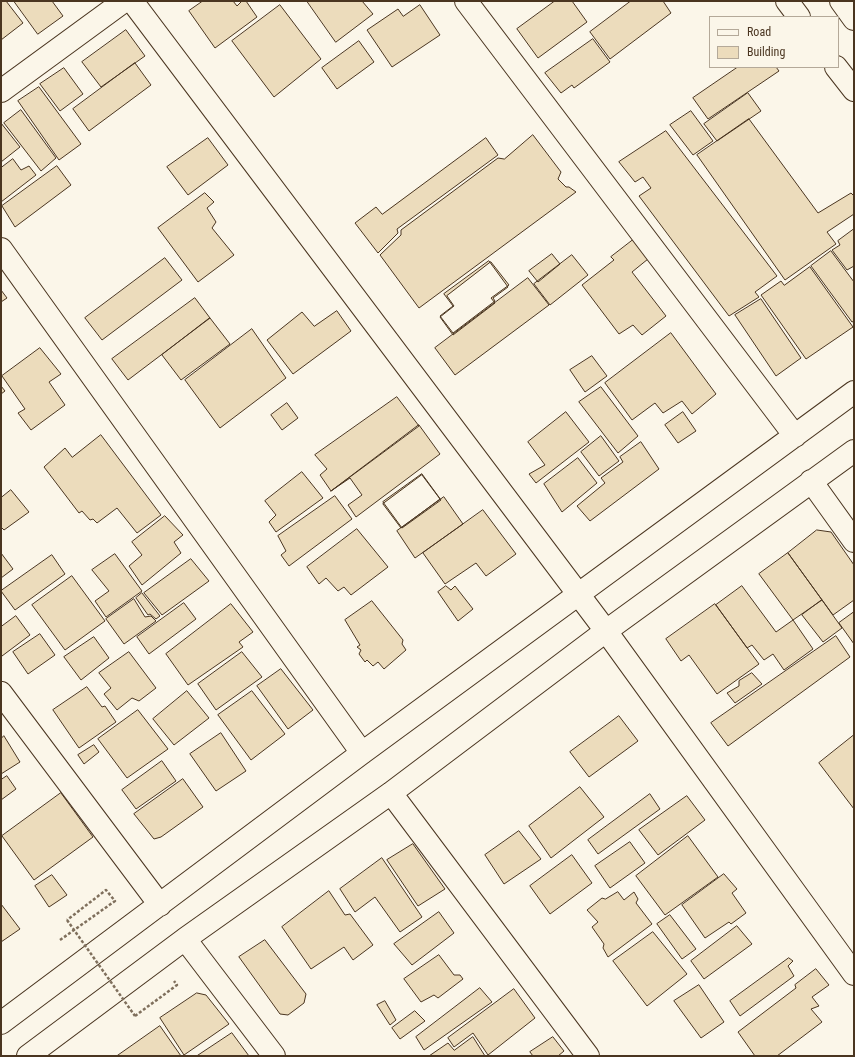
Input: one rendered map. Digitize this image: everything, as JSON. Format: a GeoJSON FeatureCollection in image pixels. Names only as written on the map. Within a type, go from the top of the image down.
{"type":"FeatureCollection","features":[{"type":"Feature","properties":{"kind":"street"},"geometry":{"type":"LineString","coordinates":[[1,91],[124,1]]}},
{"type":"Feature","properties":{"kind":"street"},"geometry":{"type":"LineString","coordinates":[[132,1],[606,631],[854,974]]}},
{"type":"Feature","properties":{"kind":"street"},"geometry":{"type":"LineString","coordinates":[[466,1],[795,436]]}},
{"type":"Feature","properties":{"kind":"street"},"geometry":{"type":"LineString","coordinates":[[787,1],[798,16]]}},
{"type":"Feature","properties":{"kind":"street"},"geometry":{"type":"LineString","coordinates":[[840,1],[854,20]]}},
{"type":"Feature","properties":{"kind":"street"},"geometry":{"type":"LineString","coordinates":[[837,68],[854,90]]}},
{"type":"Feature","properties":{"kind":"street"},"geometry":{"type":"LineString","coordinates":[[1,249],[362,753]]}},
{"type":"Feature","properties":{"kind":"street"},"geometry":{"type":"LineString","coordinates":[[1,1024],[362,753],[854,392]]}},
{"type":"Feature","properties":{"kind":"street"},"geometry":{"type":"LineString","coordinates":[[28,1056],[185,939],[391,793],[606,631],[854,451]]}},
{"type":"Feature","properties":{"kind":"street"},"geometry":{"type":"LineString","coordinates":[[811,481],[854,541]]}},
{"type":"Feature","properties":{"kind":"street"},"geometry":{"type":"LineString","coordinates":[[1,693],[160,905]]}},
{"type":"Feature","properties":{"kind":"street"},"geometry":{"type":"LineString","coordinates":[[391,793],[588,1056]]}},
{"type":"Feature","properties":{"kind":"street"},"geometry":{"type":"LineString","coordinates":[[185,939],[274,1056]]}},
{"type":"Feature","properties":{"kind":"path"},"geometry":{"type":"LineString","coordinates":[[60,940],[115,901],[106,890],[67,920],[135,1016]]}},
{"type":"Feature","properties":{"kind":"building"},"geometry":{"type":"Polygon","coordinates":[[[1,1],[6,1],[23,23],[1,40],[1,1]]]}},
{"type":"Feature","properties":{"kind":"building"},"geometry":{"type":"Polygon","coordinates":[[[14,1],[52,1],[63,16],[38,34],[14,1]]]}},
{"type":"Feature","properties":{"kind":"building"},"geometry":{"type":"Polygon","coordinates":[[[203,1],[233,1],[237,6],[242,1],[246,1],[257,17],[215,48],[189,11],[203,1]]]}},
{"type":"Feature","properties":{"kind":"building"},"geometry":{"type":"Polygon","coordinates":[[[307,1],[362,1],[373,14],[336,42],[307,1]]]}},
{"type":"Feature","properties":{"kind":"building"},"geometry":{"type":"Polygon","coordinates":[[[555,1],[572,1],[587,22],[538,58],[517,29],[555,1]]]}},
{"type":"Feature","properties":{"kind":"building"},"geometry":{"type":"Polygon","coordinates":[[[631,1],[663,1],[671,13],[610,59],[590,32],[631,1]]]}},
{"type":"Feature","properties":{"kind":"building"},"geometry":{"type":"Polygon","coordinates":[[[280,5],[321,59],[274,97],[232,41],[280,5]]]}},
{"type":"Feature","properties":{"kind":"building"},"geometry":{"type":"Polygon","coordinates":[[[420,5],[440,35],[392,67],[367,30],[398,9],[403,16],[420,5]]]}},
{"type":"Feature","properties":{"kind":"building"},"geometry":{"type":"Polygon","coordinates":[[[126,30],[145,56],[101,87],[82,62],[126,30]]]}},
{"type":"Feature","properties":{"kind":"building"},"geometry":{"type":"Polygon","coordinates":[[[593,39],[610,62],[574,88],[572,85],[561,93],[545,73],[593,39]]]}},
{"type":"Feature","properties":{"kind":"building"},"geometry":{"type":"Polygon","coordinates":[[[359,41],[374,62],[337,89],[322,68],[359,41]]]}},
{"type":"Feature","properties":{"kind":"building"},"geometry":{"type":"Polygon","coordinates":[[[135,63],[151,85],[89,131],[73,109],[135,63]]]}},
{"type":"Feature","properties":{"kind":"building"},"geometry":{"type":"Polygon","coordinates":[[[64,68],[83,94],[60,111],[40,84],[64,68]]]}},
{"type":"Feature","properties":{"kind":"building"},"geometry":{"type":"Polygon","coordinates":[[[737,68],[777,68],[779,71],[708,119],[693,98],[737,68]]]}},
{"type":"Feature","properties":{"kind":"building"},"geometry":{"type":"Polygon","coordinates":[[[39,87],[81,144],[59,160],[18,101],[39,87]]]}},
{"type":"Feature","properties":{"kind":"building"},"geometry":{"type":"Polygon","coordinates":[[[748,93],[761,111],[717,141],[704,124],[748,93]]]}},
{"type":"Feature","properties":{"kind":"building"},"geometry":{"type":"Polygon","coordinates":[[[21,110],[56,158],[41,171],[4,123],[21,110]]]}},
{"type":"Feature","properties":{"kind":"building"},"geometry":{"type":"Polygon","coordinates":[[[691,111],[713,141],[693,155],[670,125],[691,111]]]}},
{"type":"Feature","properties":{"kind":"building"},"geometry":{"type":"Polygon","coordinates":[[[749,119],[818,213],[851,193],[854,196],[854,214],[827,232],[836,244],[785,280],[697,155],[749,119]]]}},
{"type":"Feature","properties":{"kind":"building"},"geometry":{"type":"Polygon","coordinates":[[[1,123],[20,147],[1,162],[1,123]]]}},
{"type":"Feature","properties":{"kind":"building"},"geometry":{"type":"Polygon","coordinates":[[[666,131],[777,276],[755,292],[759,297],[729,316],[639,196],[651,188],[643,177],[635,182],[619,162],[666,131]]]}},
{"type":"Feature","properties":{"kind":"building"},"geometry":{"type":"Polygon","coordinates":[[[533,135],[561,172],[558,179],[566,187],[569,187],[576,192],[419,308],[380,255],[401,235],[401,230],[498,158],[504,159],[533,135]]]}},
{"type":"Feature","properties":{"kind":"building"},"geometry":{"type":"Polygon","coordinates":[[[208,138],[228,165],[188,195],[167,167],[208,138]]]}},
{"type":"Feature","properties":{"kind":"building"},"geometry":{"type":"Polygon","coordinates":[[[486,138],[498,155],[397,229],[398,233],[378,253],[355,223],[376,207],[382,214],[486,138]]]}},
{"type":"Feature","properties":{"kind":"building"},"geometry":{"type":"Polygon","coordinates":[[[13,159],[21,170],[29,166],[36,175],[1,202],[1,168],[13,159]]]}},
{"type":"Feature","properties":{"kind":"building"},"geometry":{"type":"Polygon","coordinates":[[[57,166],[71,185],[15,227],[2,206],[57,166]]]}},
{"type":"Feature","properties":{"kind":"building"},"geometry":{"type":"Polygon","coordinates":[[[205,193],[214,202],[207,208],[216,222],[212,228],[234,255],[198,282],[158,228],[205,193]]]}},
{"type":"Feature","properties":{"kind":"building"},"geometry":{"type":"Polygon","coordinates":[[[854,229],[854,266],[847,270],[832,250],[840,245],[838,241],[854,229]]]}},
{"type":"Feature","properties":{"kind":"building"},"geometry":{"type":"Polygon","coordinates":[[[633,240],[648,259],[632,272],[666,316],[642,335],[633,325],[619,334],[582,285],[614,260],[611,257],[633,240]]]}},
{"type":"Feature","properties":{"kind":"building"},"geometry":{"type":"Polygon","coordinates":[[[831,251],[854,282],[854,321],[852,322],[811,266],[831,251]]]}},
{"type":"Feature","properties":{"kind":"building"},"geometry":{"type":"Polygon","coordinates":[[[552,254],[560,264],[538,282],[529,271],[552,254]]]}},
{"type":"Feature","properties":{"kind":"building"},"geometry":{"type":"Polygon","coordinates":[[[572,255],[588,275],[550,305],[534,284],[572,255]]]}},
{"type":"Feature","properties":{"kind":"building"},"geometry":{"type":"Polygon","coordinates":[[[165,258],[182,280],[102,340],[85,318],[165,258]]]}},
{"type":"Feature","properties":{"kind":"building"},"geometry":{"type":"Polygon","coordinates":[[[489,261],[508,287],[493,298],[495,301],[453,333],[440,316],[453,306],[444,294],[489,261]]]}},
{"type":"Feature","properties":{"kind":"building"},"geometry":{"type":"Polygon","coordinates":[[[491,262],[509,285],[491,298],[495,303],[453,335],[440,317],[454,306],[447,296],[491,262]]]}},
{"type":"Feature","properties":{"kind":"building"},"geometry":{"type":"Polygon","coordinates":[[[810,267],[853,327],[806,359],[761,295],[781,281],[784,285],[810,267]]]}},
{"type":"Feature","properties":{"kind":"building"},"geometry":{"type":"Polygon","coordinates":[[[528,278],[549,305],[455,375],[435,348],[528,278]]]}},
{"type":"Feature","properties":{"kind":"building"},"geometry":{"type":"Polygon","coordinates":[[[1,290],[7,298],[1,302],[1,290]]]}},
{"type":"Feature","properties":{"kind":"building"},"geometry":{"type":"Polygon","coordinates":[[[195,298],[210,318],[128,380],[112,359],[195,298]]]}},
{"type":"Feature","properties":{"kind":"building"},"geometry":{"type":"Polygon","coordinates":[[[761,299],[801,358],[776,376],[735,315],[761,299]]]}},
{"type":"Feature","properties":{"kind":"building"},"geometry":{"type":"Polygon","coordinates":[[[337,311],[351,331],[293,374],[267,340],[302,312],[314,326],[337,311]]]}},
{"type":"Feature","properties":{"kind":"building"},"geometry":{"type":"Polygon","coordinates":[[[210,318],[230,344],[181,380],[162,355],[210,318]]]}},
{"type":"Feature","properties":{"kind":"building"},"geometry":{"type":"Polygon","coordinates":[[[252,329],[286,378],[220,428],[185,380],[252,329]]]}},
{"type":"Feature","properties":{"kind":"building"},"geometry":{"type":"Polygon","coordinates":[[[671,333],[716,394],[692,414],[682,401],[663,413],[655,403],[632,420],[605,383],[671,333]]]}},
{"type":"Feature","properties":{"kind":"building"},"geometry":{"type":"Polygon","coordinates":[[[40,348],[61,374],[49,382],[65,405],[31,430],[18,413],[25,409],[2,376],[40,348]]]}},
{"type":"Feature","properties":{"kind":"building"},"geometry":{"type":"Polygon","coordinates":[[[592,356],[607,376],[585,392],[570,370],[592,356]]]}},
{"type":"Feature","properties":{"kind":"building"},"geometry":{"type":"Polygon","coordinates":[[[1,386],[5,391],[1,394],[1,386]]]}},
{"type":"Feature","properties":{"kind":"building"},"geometry":{"type":"Polygon","coordinates":[[[601,387],[638,436],[618,453],[579,402],[601,387]]]}},
{"type":"Feature","properties":{"kind":"building"},"geometry":{"type":"Polygon","coordinates":[[[397,397],[419,426],[331,491],[320,475],[327,469],[315,455],[397,397]]]}},
{"type":"Feature","properties":{"kind":"building"},"geometry":{"type":"Polygon","coordinates":[[[287,403],[298,418],[282,430],[271,415],[287,403]]]}},
{"type":"Feature","properties":{"kind":"building"},"geometry":{"type":"Polygon","coordinates":[[[566,412],[589,442],[536,483],[529,474],[545,465],[528,442],[566,412]]]}},
{"type":"Feature","properties":{"kind":"building"},"geometry":{"type":"Polygon","coordinates":[[[683,412],[696,431],[678,443],[665,425],[683,412]]]}},
{"type":"Feature","properties":{"kind":"building"},"geometry":{"type":"Polygon","coordinates":[[[419,425],[440,454],[356,517],[348,505],[362,495],[350,478],[331,491],[419,425]]]}},
{"type":"Feature","properties":{"kind":"building"},"geometry":{"type":"Polygon","coordinates":[[[101,435],[161,515],[137,533],[117,508],[97,523],[93,519],[90,520],[82,511],[79,513],[44,467],[65,448],[72,457],[101,435]]]}},
{"type":"Feature","properties":{"kind":"building"},"geometry":{"type":"Polygon","coordinates":[[[601,436],[619,461],[599,476],[581,452],[601,436]]]}},
{"type":"Feature","properties":{"kind":"building"},"geometry":{"type":"Polygon","coordinates":[[[641,442],[659,469],[590,521],[577,506],[605,483],[601,478],[623,462],[620,457],[641,442]]]}},
{"type":"Feature","properties":{"kind":"building"},"geometry":{"type":"Polygon","coordinates":[[[578,458],[597,483],[562,512],[544,484],[578,458]]]}},
{"type":"Feature","properties":{"kind":"building"},"geometry":{"type":"Polygon","coordinates":[[[302,472],[323,498],[276,532],[269,522],[276,515],[265,501],[302,472]]]}},
{"type":"Feature","properties":{"kind":"building"},"geometry":{"type":"Polygon","coordinates":[[[422,474],[441,500],[402,528],[383,502],[422,474]]]}},
{"type":"Feature","properties":{"kind":"building"},"geometry":{"type":"Polygon","coordinates":[[[422,475],[440,499],[401,528],[383,504],[422,475]]]}},
{"type":"Feature","properties":{"kind":"building"},"geometry":{"type":"Polygon","coordinates":[[[11,490],[29,512],[4,530],[1,527],[1,498],[11,490]]]}},
{"type":"Feature","properties":{"kind":"building"},"geometry":{"type":"Polygon","coordinates":[[[335,496],[352,519],[289,566],[281,555],[286,551],[278,536],[335,496]]]}},
{"type":"Feature","properties":{"kind":"building"},"geometry":{"type":"Polygon","coordinates":[[[444,497],[463,524],[415,558],[397,531],[444,497]]]}},
{"type":"Feature","properties":{"kind":"building"},"geometry":{"type":"Polygon","coordinates":[[[483,510],[516,554],[486,576],[476,563],[445,584],[423,553],[483,510]]]}},
{"type":"Feature","properties":{"kind":"building"},"geometry":{"type":"Polygon","coordinates":[[[165,516],[183,535],[174,542],[181,553],[142,585],[129,566],[142,555],[132,542],[165,516]]]}},
{"type":"Feature","properties":{"kind":"building"},"geometry":{"type":"Polygon","coordinates":[[[357,529],[388,567],[351,595],[344,587],[338,591],[326,578],[319,584],[307,567],[357,529]]]}},
{"type":"Feature","properties":{"kind":"building"},"geometry":{"type":"Polygon","coordinates":[[[817,530],[831,532],[854,565],[854,600],[833,615],[788,553],[817,530]]]}},
{"type":"Feature","properties":{"kind":"building"},"geometry":{"type":"Polygon","coordinates":[[[1,553],[13,569],[1,578],[1,553]]]}},
{"type":"Feature","properties":{"kind":"building"},"geometry":{"type":"Polygon","coordinates":[[[788,553],[822,600],[793,620],[759,574],[788,553]]]}},
{"type":"Feature","properties":{"kind":"building"},"geometry":{"type":"Polygon","coordinates":[[[115,554],[142,591],[106,617],[95,601],[109,591],[92,570],[115,554]]]}},
{"type":"Feature","properties":{"kind":"building"},"geometry":{"type":"Polygon","coordinates":[[[52,555],[65,574],[15,610],[1,591],[52,555]]]}},
{"type":"Feature","properties":{"kind":"building"},"geometry":{"type":"Polygon","coordinates":[[[191,559],[209,581],[162,615],[144,593],[191,559]]]}},
{"type":"Feature","properties":{"kind":"building"},"geometry":{"type":"Polygon","coordinates":[[[72,576],[105,621],[65,650],[32,605],[72,576]]]}},
{"type":"Feature","properties":{"kind":"building"},"geometry":{"type":"Polygon","coordinates":[[[446,586],[451,590],[455,586],[473,609],[458,621],[438,592],[446,586]]]}},
{"type":"Feature","properties":{"kind":"building"},"geometry":{"type":"Polygon","coordinates":[[[742,586],[776,632],[793,620],[813,649],[784,670],[773,654],[764,660],[752,645],[747,648],[716,605],[742,586]]]}},
{"type":"Feature","properties":{"kind":"building"},"geometry":{"type":"Polygon","coordinates":[[[142,593],[160,616],[156,619],[150,614],[148,615],[136,598],[142,593]]]}},
{"type":"Feature","properties":{"kind":"building"},"geometry":{"type":"Polygon","coordinates":[[[134,599],[145,617],[151,616],[156,621],[124,644],[106,619],[134,599]]]}},
{"type":"Feature","properties":{"kind":"building"},"geometry":{"type":"Polygon","coordinates":[[[822,600],[842,628],[823,642],[802,615],[822,600]]]}},
{"type":"Feature","properties":{"kind":"building"},"geometry":{"type":"Polygon","coordinates":[[[372,601],[403,640],[402,644],[406,650],[384,669],[378,662],[373,666],[367,660],[365,662],[359,654],[361,650],[357,647],[360,645],[345,620],[372,601]]]}},
{"type":"Feature","properties":{"kind":"building"},"geometry":{"type":"Polygon","coordinates":[[[184,603],[196,619],[149,654],[137,637],[184,603]]]}},
{"type":"Feature","properties":{"kind":"building"},"geometry":{"type":"Polygon","coordinates":[[[231,604],[253,632],[239,642],[243,647],[188,685],[166,654],[231,604]]]}},
{"type":"Feature","properties":{"kind":"building"},"geometry":{"type":"Polygon","coordinates":[[[715,604],[759,664],[717,694],[689,655],[681,661],[666,639],[715,604]]]}},
{"type":"Feature","properties":{"kind":"building"},"geometry":{"type":"Polygon","coordinates":[[[854,612],[854,644],[839,623],[854,612]]]}},
{"type":"Feature","properties":{"kind":"building"},"geometry":{"type":"Polygon","coordinates":[[[16,616],[30,635],[2,656],[1,627],[16,616]]]}},
{"type":"Feature","properties":{"kind":"building"},"geometry":{"type":"Polygon","coordinates":[[[40,634],[55,655],[28,674],[13,652],[40,634]]]}},
{"type":"Feature","properties":{"kind":"building"},"geometry":{"type":"Polygon","coordinates":[[[836,636],[850,657],[728,746],[711,723],[836,636]]]}},
{"type":"Feature","properties":{"kind":"building"},"geometry":{"type":"Polygon","coordinates":[[[94,637],[109,658],[81,680],[64,657],[94,637]]]}},
{"type":"Feature","properties":{"kind":"building"},"geometry":{"type":"Polygon","coordinates":[[[129,652],[156,688],[139,701],[132,698],[117,710],[104,694],[111,688],[99,673],[129,652]]]}},
{"type":"Feature","properties":{"kind":"building"},"geometry":{"type":"Polygon","coordinates":[[[242,652],[262,677],[216,710],[198,684],[242,652]]]}},
{"type":"Feature","properties":{"kind":"building"},"geometry":{"type":"Polygon","coordinates":[[[281,669],[313,710],[288,729],[257,686],[281,669]]]}},
{"type":"Feature","properties":{"kind":"building"},"geometry":{"type":"Polygon","coordinates":[[[752,673],[762,684],[735,703],[727,693],[739,686],[739,681],[752,673]]]}},
{"type":"Feature","properties":{"kind":"building"},"geometry":{"type":"Polygon","coordinates":[[[87,687],[102,707],[105,706],[116,722],[79,748],[53,710],[87,687]]]}},
{"type":"Feature","properties":{"kind":"building"},"geometry":{"type":"Polygon","coordinates":[[[187,691],[209,718],[174,745],[153,719],[187,691]]]}},
{"type":"Feature","properties":{"kind":"building"},"geometry":{"type":"Polygon","coordinates":[[[252,691],[285,734],[251,760],[218,715],[252,691]]]}},
{"type":"Feature","properties":{"kind":"building"},"geometry":{"type":"Polygon","coordinates":[[[138,710],[168,749],[127,778],[98,739],[138,710]]]}},
{"type":"Feature","properties":{"kind":"building"},"geometry":{"type":"Polygon","coordinates":[[[619,716],[638,741],[589,777],[570,752],[619,716]]]}},
{"type":"Feature","properties":{"kind":"building"},"geometry":{"type":"Polygon","coordinates":[[[221,733],[246,771],[216,791],[190,754],[221,733]]]}},
{"type":"Feature","properties":{"kind":"building"},"geometry":{"type":"Polygon","coordinates":[[[854,735],[854,809],[819,763],[854,735]]]}},
{"type":"Feature","properties":{"kind":"building"},"geometry":{"type":"Polygon","coordinates":[[[4,736],[20,762],[1,774],[1,739],[4,736]]]}},
{"type":"Feature","properties":{"kind":"building"},"geometry":{"type":"Polygon","coordinates":[[[94,745],[99,752],[84,764],[78,755],[94,745]]]}},
{"type":"Feature","properties":{"kind":"building"},"geometry":{"type":"Polygon","coordinates":[[[162,761],[176,781],[136,809],[122,790],[162,761]]]}},
{"type":"Feature","properties":{"kind":"building"},"geometry":{"type":"Polygon","coordinates":[[[7,776],[16,789],[1,800],[1,780],[7,776]]]}},
{"type":"Feature","properties":{"kind":"building"},"geometry":{"type":"Polygon","coordinates":[[[183,779],[203,807],[161,837],[154,839],[134,814],[183,779]]]}},
{"type":"Feature","properties":{"kind":"building"},"geometry":{"type":"Polygon","coordinates":[[[580,787],[604,817],[551,858],[529,826],[580,787]]]}},
{"type":"Feature","properties":{"kind":"building"},"geometry":{"type":"Polygon","coordinates":[[[61,793],[93,837],[34,880],[2,836],[61,793]]]}},
{"type":"Feature","properties":{"kind":"building"},"geometry":{"type":"Polygon","coordinates":[[[650,794],[660,809],[598,854],[588,840],[650,794]]]}},
{"type":"Feature","properties":{"kind":"building"},"geometry":{"type":"Polygon","coordinates":[[[687,796],[705,820],[658,855],[639,830],[687,796]]]}},
{"type":"Feature","properties":{"kind":"building"},"geometry":{"type":"Polygon","coordinates":[[[519,831],[541,859],[504,884],[485,855],[519,831]]]}},
{"type":"Feature","properties":{"kind":"building"},"geometry":{"type":"Polygon","coordinates":[[[688,836],[718,877],[665,915],[636,876],[688,836]]]}},
{"type":"Feature","properties":{"kind":"building"},"geometry":{"type":"Polygon","coordinates":[[[630,842],[645,863],[610,888],[595,866],[630,842]]]}},
{"type":"Feature","properties":{"kind":"building"},"geometry":{"type":"Polygon","coordinates":[[[413,844],[445,889],[418,906],[387,860],[413,844]]]}},
{"type":"Feature","properties":{"kind":"building"},"geometry":{"type":"Polygon","coordinates":[[[572,855],[592,883],[550,914],[530,886],[572,855]]]}},
{"type":"Feature","properties":{"kind":"building"},"geometry":{"type":"Polygon","coordinates":[[[382,858],[422,917],[400,932],[375,897],[355,912],[340,889],[382,858]]]}},
{"type":"Feature","properties":{"kind":"building"},"geometry":{"type":"Polygon","coordinates":[[[724,874],[737,889],[732,893],[746,913],[731,924],[729,922],[705,938],[682,905],[724,874]]]}},
{"type":"Feature","properties":{"kind":"building"},"geometry":{"type":"Polygon","coordinates":[[[52,875],[67,895],[49,907],[35,886],[52,875]]]}},
{"type":"Feature","properties":{"kind":"building"},"geometry":{"type":"Polygon","coordinates":[[[329,891],[345,915],[350,914],[373,945],[353,960],[344,947],[311,969],[282,927],[329,891]]]}},
{"type":"Feature","properties":{"kind":"building"},"geometry":{"type":"Polygon","coordinates":[[[618,892],[624,900],[634,892],[638,899],[636,903],[652,924],[608,957],[603,948],[604,944],[592,927],[598,922],[587,910],[602,898],[605,899],[618,892]]]}},
{"type":"Feature","properties":{"kind":"building"},"geometry":{"type":"Polygon","coordinates":[[[1,904],[20,929],[1,942],[1,904]]]}},
{"type":"Feature","properties":{"kind":"building"},"geometry":{"type":"Polygon","coordinates":[[[439,912],[454,933],[412,965],[394,944],[439,912]]]}},
{"type":"Feature","properties":{"kind":"building"},"geometry":{"type":"Polygon","coordinates":[[[670,915],[696,949],[682,959],[657,924],[670,915]]]}},
{"type":"Feature","properties":{"kind":"building"},"geometry":{"type":"Polygon","coordinates":[[[737,926],[752,944],[704,979],[691,961],[737,926]]]}},
{"type":"Feature","properties":{"kind":"building"},"geometry":{"type":"Polygon","coordinates":[[[653,932],[687,974],[647,1006],[613,961],[653,932]]]}},
{"type":"Feature","properties":{"kind":"building"},"geometry":{"type":"Polygon","coordinates":[[[265,940],[306,994],[304,1003],[288,1015],[280,1014],[239,957],[265,940]]]}},
{"type":"Feature","properties":{"kind":"building"},"geometry":{"type":"Polygon","coordinates":[[[439,955],[454,975],[460,975],[463,979],[438,998],[434,995],[421,1002],[404,979],[439,955]]]}},
{"type":"Feature","properties":{"kind":"building"},"geometry":{"type":"Polygon","coordinates":[[[789,958],[793,961],[788,966],[794,976],[740,1016],[730,1001],[789,958]]]}},
{"type":"Feature","properties":{"kind":"building"},"geometry":{"type":"Polygon","coordinates":[[[816,969],[829,985],[812,997],[819,1006],[811,1009],[822,1022],[777,1056],[755,1056],[738,1032],[796,988],[795,985],[816,969]]]}},
{"type":"Feature","properties":{"kind":"building"},"geometry":{"type":"Polygon","coordinates":[[[699,985],[724,1022],[701,1038],[674,1001],[699,985]]]}},
{"type":"Feature","properties":{"kind":"building"},"geometry":{"type":"Polygon","coordinates":[[[480,988],[492,1002],[424,1050],[416,1037],[480,988]]]}},
{"type":"Feature","properties":{"kind":"building"},"geometry":{"type":"Polygon","coordinates":[[[514,989],[535,1018],[488,1055],[473,1033],[454,1047],[448,1038],[514,989]]]}},
{"type":"Feature","properties":{"kind":"building"},"geometry":{"type":"Polygon","coordinates":[[[197,993],[206,995],[229,1024],[184,1055],[160,1018],[197,993]]]}},
{"type":"Feature","properties":{"kind":"building"},"geometry":{"type":"Polygon","coordinates":[[[385,1001],[396,1020],[390,1025],[377,1005],[385,1001]]]}},
{"type":"Feature","properties":{"kind":"building"},"geometry":{"type":"Polygon","coordinates":[[[415,1011],[425,1021],[400,1039],[392,1028],[415,1011]]]}},
{"type":"Feature","properties":{"kind":"building"},"geometry":{"type":"Polygon","coordinates":[[[160,1026],[181,1056],[117,1056],[160,1026]]]}},
{"type":"Feature","properties":{"kind":"building"},"geometry":{"type":"Polygon","coordinates":[[[232,1033],[249,1056],[197,1056],[232,1033]]]}},
{"type":"Feature","properties":{"kind":"building"},"geometry":{"type":"Polygon","coordinates":[[[473,1037],[485,1056],[429,1056],[448,1043],[454,1050],[473,1037]]]}},
{"type":"Feature","properties":{"kind":"building"},"geometry":{"type":"Polygon","coordinates":[[[553,1037],[564,1051],[558,1056],[533,1056],[530,1052],[553,1037]]]}}]}
